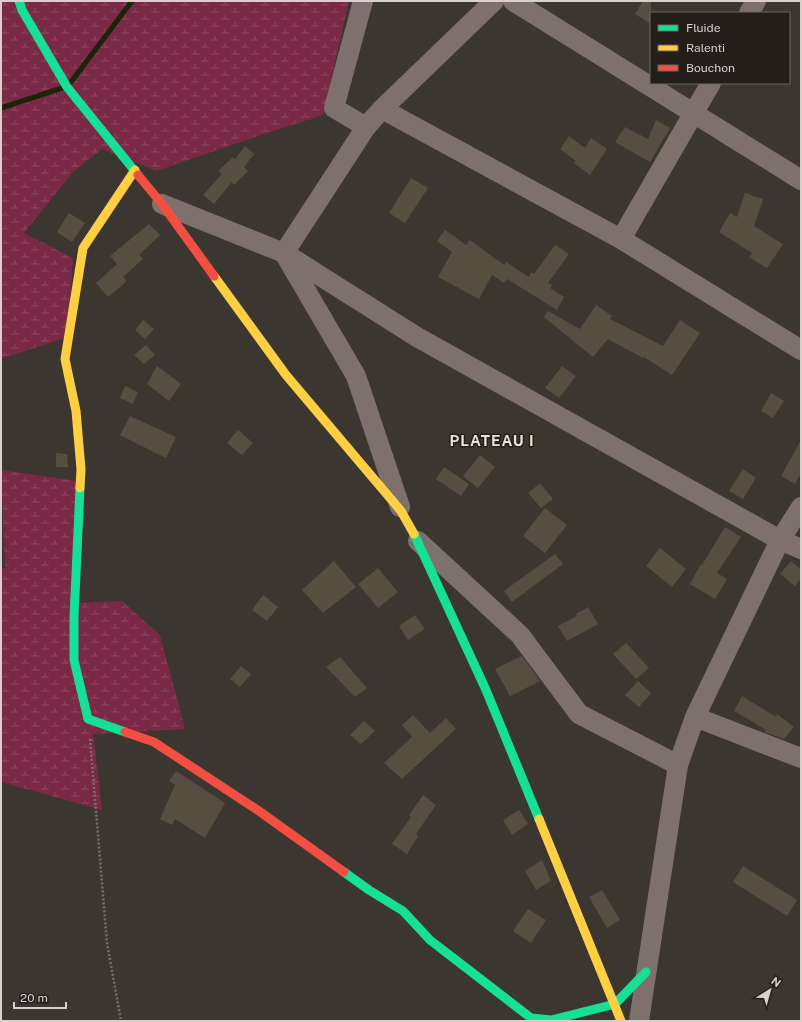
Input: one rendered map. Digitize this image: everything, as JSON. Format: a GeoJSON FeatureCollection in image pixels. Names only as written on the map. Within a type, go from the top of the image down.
{"type":"FeatureCollection","features":[{"type":"Feature","properties":{"kind":"street"},"geometry":{"type":"LineString","coordinates":[[19,1],[22,10],[67,87],[162,204],[286,375],[401,511],[417,539],[486,690],[616,1004],[621,1021]]}},
{"type":"Feature","properties":{"kind":"street"},"geometry":{"type":"LineString","coordinates":[[363,1],[334,108],[366,127]]}},
{"type":"Feature","properties":{"kind":"street"},"geometry":{"type":"LineString","coordinates":[[284,253],[366,127],[382,109],[494,1]]}},
{"type":"Feature","properties":{"kind":"street"},"geometry":{"type":"LineString","coordinates":[[513,1],[801,180]]}},
{"type":"Feature","properties":{"kind":"street"},"geometry":{"type":"LineString","coordinates":[[750,12],[756,1]]}},
{"type":"Feature","properties":{"kind":"street"},"geometry":{"type":"LineString","coordinates":[[621,239],[710,84]]}},
{"type":"Feature","properties":{"kind":"street"},"geometry":{"type":"LineString","coordinates":[[382,109],[621,239],[801,350]]}},
{"type":"Feature","properties":{"kind":"street"},"geometry":{"type":"LineString","coordinates":[[135,170],[83,248],[64,359],[76,411],[81,469],[74,617],[74,660],[88,719],[154,742],[258,811],[370,890],[403,911],[430,940],[531,1018],[551,1020],[616,1004],[646,972]]}},
{"type":"Feature","properties":{"kind":"street"},"geometry":{"type":"LineString","coordinates":[[162,204],[284,253],[417,337],[780,540],[801,549]]}},
{"type":"Feature","properties":{"kind":"street"},"geometry":{"type":"LineString","coordinates":[[284,253],[356,376],[401,511]]}},
{"type":"Feature","properties":{"kind":"street"},"geometry":{"type":"LineString","coordinates":[[639,1021],[678,765],[695,717],[780,540],[801,507]]}},
{"type":"Feature","properties":{"kind":"street"},"geometry":{"type":"LineString","coordinates":[[417,539],[520,635],[579,714],[678,765]]}},
{"type":"Feature","properties":{"kind":"street"},"geometry":{"type":"LineString","coordinates":[[695,717],[801,758]]}},
{"type":"Feature","properties":{"kind":"path"},"geometry":{"type":"LineString","coordinates":[[88,719],[106,943],[121,1021]]}},
{"type":"Feature","properties":{"kind":"green space"},"geometry":{"type":"Polygon","coordinates":[[[1,1],[349,1],[323,115],[156,171],[102,149],[73,172],[24,233],[73,258],[68,337],[1,359],[1,1]]]}},
{"type":"Feature","properties":{"kind":"green space"},"geometry":{"type":"Polygon","coordinates":[[[1,470],[84,482],[76,603],[122,601],[160,635],[185,729],[93,734],[102,810],[1,782],[1,568],[5,568],[1,470]]]}},
{"type":"Feature","properties":{"kind":"building"},"geometry":{"type":"Polygon","coordinates":[[[643,1],[651,1],[650,23],[635,14],[643,1]]]}},
{"type":"Feature","properties":{"kind":"building"},"geometry":{"type":"Polygon","coordinates":[[[656,120],[670,128],[650,162],[615,142],[625,127],[648,139],[656,120]]]}},
{"type":"Feature","properties":{"kind":"building"},"geometry":{"type":"Polygon","coordinates":[[[569,136],[585,148],[591,138],[607,149],[590,175],[574,163],[576,161],[560,149],[569,136]]]}},
{"type":"Feature","properties":{"kind":"building"},"geometry":{"type":"Polygon","coordinates":[[[245,146],[254,154],[244,167],[248,171],[234,185],[232,182],[214,204],[203,195],[222,174],[218,171],[233,157],[235,159],[245,146]]]}},
{"type":"Feature","properties":{"kind":"building"},"geometry":{"type":"Polygon","coordinates":[[[411,178],[428,188],[405,223],[389,213],[411,178]]]}},
{"type":"Feature","properties":{"kind":"building"},"geometry":{"type":"Polygon","coordinates":[[[745,193],[763,199],[754,226],[783,244],[767,268],[749,257],[752,253],[719,232],[730,213],[737,217],[745,193]]]}},
{"type":"Feature","properties":{"kind":"building"},"geometry":{"type":"Polygon","coordinates":[[[69,213],[85,223],[72,242],[57,232],[69,213]]]}},
{"type":"Feature","properties":{"kind":"building"},"geometry":{"type":"Polygon","coordinates":[[[149,224],[160,235],[139,255],[143,259],[123,277],[127,281],[108,297],[96,283],[117,264],[110,256],[149,224]]]}},
{"type":"Feature","properties":{"kind":"building"},"geometry":{"type":"Polygon","coordinates":[[[445,230],[466,245],[470,240],[504,265],[506,262],[529,277],[531,272],[534,274],[555,245],[569,254],[548,283],[552,285],[550,288],[564,297],[557,310],[507,279],[504,283],[492,275],[479,299],[438,277],[452,252],[437,241],[445,230]]]}},
{"type":"Feature","properties":{"kind":"building"},"geometry":{"type":"Polygon","coordinates":[[[596,305],[612,316],[610,319],[663,346],[680,320],[700,333],[672,375],[644,357],[643,358],[608,339],[593,357],[544,317],[548,311],[580,329],[596,305]]]}},
{"type":"Feature","properties":{"kind":"building"},"geometry":{"type":"Polygon","coordinates":[[[143,320],[154,329],[145,339],[135,330],[143,320]]]}},
{"type":"Feature","properties":{"kind":"building"},"geometry":{"type":"Polygon","coordinates":[[[146,345],[155,355],[144,364],[134,355],[146,345]]]}},
{"type":"Feature","properties":{"kind":"building"},"geometry":{"type":"Polygon","coordinates":[[[157,366],[181,384],[169,401],[147,384],[157,366]]]}},
{"type":"Feature","properties":{"kind":"building"},"geometry":{"type":"Polygon","coordinates":[[[562,366],[576,376],[559,398],[545,388],[562,366]]]}},
{"type":"Feature","properties":{"kind":"building"},"geometry":{"type":"Polygon","coordinates":[[[125,386],[138,392],[133,404],[120,398],[125,386]]]}},
{"type":"Feature","properties":{"kind":"building"},"geometry":{"type":"Polygon","coordinates":[[[771,393],[784,401],[773,418],[761,411],[771,393]]]}},
{"type":"Feature","properties":{"kind":"building"},"geometry":{"type":"Polygon","coordinates":[[[130,416],[176,437],[166,458],[120,435],[130,416]]]}},
{"type":"Feature","properties":{"kind":"building"},"geometry":{"type":"Polygon","coordinates":[[[238,430],[253,443],[242,455],[227,443],[238,430]]]}},
{"type":"Feature","properties":{"kind":"building"},"geometry":{"type":"Polygon","coordinates":[[[801,440],[801,473],[795,484],[781,476],[801,440]]]}},
{"type":"Feature","properties":{"kind":"building"},"geometry":{"type":"Polygon","coordinates":[[[56,453],[67,454],[68,467],[56,467],[56,453]]]}},
{"type":"Feature","properties":{"kind":"building"},"geometry":{"type":"Polygon","coordinates":[[[480,455],[495,467],[478,488],[463,476],[480,455]]]}},
{"type":"Feature","properties":{"kind":"building"},"geometry":{"type":"Polygon","coordinates":[[[444,467],[469,484],[461,496],[436,479],[444,467]]]}},
{"type":"Feature","properties":{"kind":"building"},"geometry":{"type":"Polygon","coordinates":[[[743,469],[756,478],[743,499],[729,491],[743,469]]]}},
{"type":"Feature","properties":{"kind":"building"},"geometry":{"type":"Polygon","coordinates":[[[540,483],[553,499],[541,508],[528,493],[540,483]]]}},
{"type":"Feature","properties":{"kind":"building"},"geometry":{"type":"Polygon","coordinates":[[[545,508],[567,525],[545,553],[523,536],[545,508]]]}},
{"type":"Feature","properties":{"kind":"building"},"geometry":{"type":"Polygon","coordinates":[[[725,527],[741,537],[717,573],[727,579],[715,599],[690,584],[725,527]]]}},
{"type":"Feature","properties":{"kind":"building"},"geometry":{"type":"Polygon","coordinates":[[[660,548],[686,569],[672,587],[646,566],[660,548]]]}},
{"type":"Feature","properties":{"kind":"building"},"geometry":{"type":"Polygon","coordinates":[[[555,554],[563,564],[512,602],[504,591],[555,554]]]}},
{"type":"Feature","properties":{"kind":"building"},"geometry":{"type":"Polygon","coordinates":[[[334,561],[356,587],[323,613],[302,590],[334,561]]]}},
{"type":"Feature","properties":{"kind":"building"},"geometry":{"type":"Polygon","coordinates":[[[791,561],[801,569],[801,579],[795,586],[780,574],[791,561]]]}},
{"type":"Feature","properties":{"kind":"building"},"geometry":{"type":"Polygon","coordinates":[[[378,568],[398,592],[378,608],[358,584],[378,568]]]}},
{"type":"Feature","properties":{"kind":"building"},"geometry":{"type":"Polygon","coordinates":[[[263,595],[278,607],[267,621],[252,610],[263,595]]]}},
{"type":"Feature","properties":{"kind":"building"},"geometry":{"type":"Polygon","coordinates":[[[588,607],[598,624],[567,641],[558,626],[577,616],[576,614],[588,607]]]}},
{"type":"Feature","properties":{"kind":"building"},"geometry":{"type":"Polygon","coordinates":[[[415,615],[425,629],[408,640],[399,626],[415,615]]]}},
{"type":"Feature","properties":{"kind":"building"},"geometry":{"type":"Polygon","coordinates":[[[626,643],[649,668],[636,679],[613,654],[626,643]]]}},
{"type":"Feature","properties":{"kind":"building"},"geometry":{"type":"Polygon","coordinates":[[[522,656],[540,681],[510,696],[495,669],[522,656]]]}},
{"type":"Feature","properties":{"kind":"building"},"geometry":{"type":"Polygon","coordinates":[[[340,657],[367,688],[355,697],[326,667],[340,657]]]}},
{"type":"Feature","properties":{"kind":"building"},"geometry":{"type":"Polygon","coordinates":[[[241,666],[251,674],[240,687],[230,679],[241,666]]]}},
{"type":"Feature","properties":{"kind":"building"},"geometry":{"type":"Polygon","coordinates":[[[638,681],[651,693],[639,707],[625,695],[638,681]]]}},
{"type":"Feature","properties":{"kind":"building"},"geometry":{"type":"Polygon","coordinates":[[[742,696],[776,717],[777,714],[794,727],[784,739],[764,732],[766,730],[734,711],[742,696]]]}},
{"type":"Feature","properties":{"kind":"building"},"geometry":{"type":"Polygon","coordinates":[[[413,715],[430,733],[446,718],[456,729],[402,779],[384,763],[412,737],[402,725],[413,715]]]}},
{"type":"Feature","properties":{"kind":"building"},"geometry":{"type":"Polygon","coordinates":[[[364,721],[375,731],[361,744],[350,735],[364,721]]]}},
{"type":"Feature","properties":{"kind":"building"},"geometry":{"type":"Polygon","coordinates":[[[176,771],[225,803],[205,838],[175,819],[172,825],[160,819],[175,785],[169,781],[176,771]]]}},
{"type":"Feature","properties":{"kind":"building"},"geometry":{"type":"Polygon","coordinates":[[[423,795],[436,805],[416,834],[418,836],[407,854],[392,844],[411,817],[409,815],[423,795]]]}},
{"type":"Feature","properties":{"kind":"building"},"geometry":{"type":"Polygon","coordinates":[[[519,810],[528,824],[512,835],[503,820],[519,810]]]}},
{"type":"Feature","properties":{"kind":"building"},"geometry":{"type":"Polygon","coordinates":[[[542,860],[551,881],[536,890],[525,871],[542,860]]]}},
{"type":"Feature","properties":{"kind":"building"},"geometry":{"type":"Polygon","coordinates":[[[743,866],[797,900],[787,916],[733,882],[743,866]]]}},
{"type":"Feature","properties":{"kind":"building"},"geometry":{"type":"Polygon","coordinates":[[[602,890],[620,920],[607,928],[589,897],[602,890]]]}},
{"type":"Feature","properties":{"kind":"building"},"geometry":{"type":"Polygon","coordinates":[[[528,909],[546,920],[531,943],[513,931],[528,909]]]}},
{"type":"Feature","properties":{"kind":"waterway"},"geometry":{"type":"LineString","coordinates":[[71,82],[132,1]]}},
{"type":"Feature","properties":{"kind":"waterway"},"geometry":{"type":"LineString","coordinates":[[1,108],[62,88]]}},
{"type":"Feature","properties":{"kind":"traffic: fast"},"geometry":{"type":"LineString","coordinates":[[19,1],[22,10],[67,87],[138,175]]}},
{"type":"Feature","properties":{"kind":"traffic: fast"},"geometry":{"type":"LineString","coordinates":[[80,488],[74,617],[74,660],[88,719],[125,732]]}},
{"type":"Feature","properties":{"kind":"traffic: fast"},"geometry":{"type":"LineString","coordinates":[[414,534],[486,690],[539,819]]}},
{"type":"Feature","properties":{"kind":"traffic: fast"},"geometry":{"type":"LineString","coordinates":[[344,872],[369,890],[403,911],[430,940],[531,1018],[551,1020],[615,1004],[646,972]]}},
{"type":"Feature","properties":{"kind":"traffic: slow"},"geometry":{"type":"LineString","coordinates":[[80,488],[81,469],[76,411],[65,359],[83,248],[135,170]]}},
{"type":"Feature","properties":{"kind":"traffic: slow"},"geometry":{"type":"LineString","coordinates":[[214,276],[286,375],[401,511],[414,534]]}},
{"type":"Feature","properties":{"kind":"traffic: slow"},"geometry":{"type":"LineString","coordinates":[[539,819],[621,1021]]}},
{"type":"Feature","properties":{"kind":"traffic: jam"},"geometry":{"type":"LineString","coordinates":[[138,175],[162,204],[214,276]]}},
{"type":"Feature","properties":{"kind":"traffic: jam"},"geometry":{"type":"LineString","coordinates":[[125,732],[154,742],[259,811],[344,872]]}},
{"type":"Feature","properties":{"kind":"district","name":"PLATEAU I"},"geometry":{"type":"Point","coordinates":[492,441]}}]}
